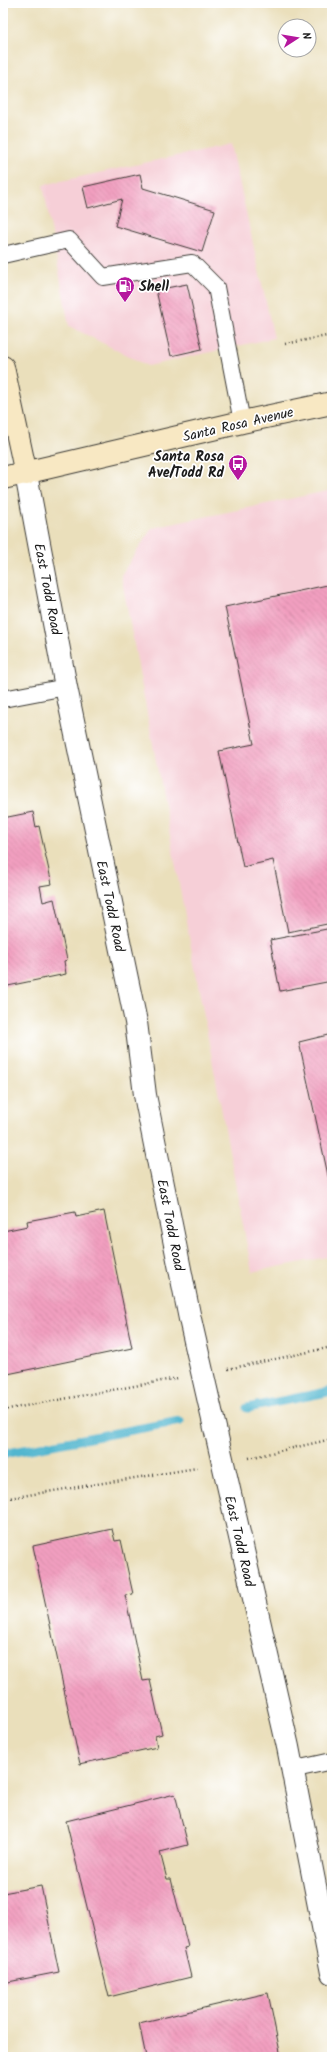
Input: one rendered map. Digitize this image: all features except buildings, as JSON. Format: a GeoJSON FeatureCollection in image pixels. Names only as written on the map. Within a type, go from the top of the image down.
{"type":"FeatureCollection","features":[{"type":"Feature","properties":{"kind":"main road"},"geometry":{"type":"LineString","coordinates":[[3,367],[26,474]]}},
{"type":"Feature","properties":{"kind":"main road","name":"Santa Rosa Avenue"},"geometry":{"type":"LineString","coordinates":[[3,478],[26,474],[242,422],[332,403]]}},
{"type":"Feature","properties":{"kind":"street","name":"East Todd Road"},"geometry":{"type":"LineString","coordinates":[[26,474],[66,687],[136,1022],[145,1095],[202,1374],[288,1747],[291,1770],[332,1973]]}},
{"type":"Feature","properties":{"kind":"lane"},"geometry":{"type":"LineString","coordinates":[[3,255],[69,240],[103,277],[192,263],[216,287],[242,422]]}},
{"type":"Feature","properties":{"kind":"lane"},"geometry":{"type":"LineString","coordinates":[[3,699],[66,687]]}},
{"type":"Feature","properties":{"kind":"lane"},"geometry":{"type":"LineString","coordinates":[[291,1770],[332,1761]]}},
{"type":"Feature","properties":{"kind":"path"},"geometry":{"type":"LineString","coordinates":[[285,344],[332,335]]}},
{"type":"Feature","properties":{"kind":"path"},"geometry":{"type":"LineString","coordinates":[[3,1410],[202,1374],[332,1347]]}},
{"type":"Feature","properties":{"kind":"path"},"geometry":{"type":"LineString","coordinates":[[3,1499],[222,1464],[277,1453],[332,1439]]}},
{"type":"Feature","properties":{"kind":"shaded area"},"geometry":{"type":"Polygon","coordinates":[[[231,144],[274,338],[148,366],[69,326],[43,185],[231,144]]]}},
{"type":"Feature","properties":{"kind":"shaded area"},"geometry":{"type":"Polygon","coordinates":[[[332,490],[332,1256],[252,1272],[121,575],[152,528],[332,490]]]}},
{"type":"Feature","properties":{"kind":"waterway"},"geometry":{"type":"LineString","coordinates":[[247,1408],[332,1391]]}},
{"type":"Feature","properties":{"kind":"waterway"},"geometry":{"type":"LineString","coordinates":[[3,1454],[180,1421]]}},
{"type":"Feature","properties":{"kind":"place","name":"Shell"},"geometry":{"type":"Point","coordinates":[125,303]}},
{"type":"Feature","properties":{"kind":"place","name":"Santa Rosa Ave/Todd Rd"},"geometry":{"type":"Point","coordinates":[238,481]}}]}
